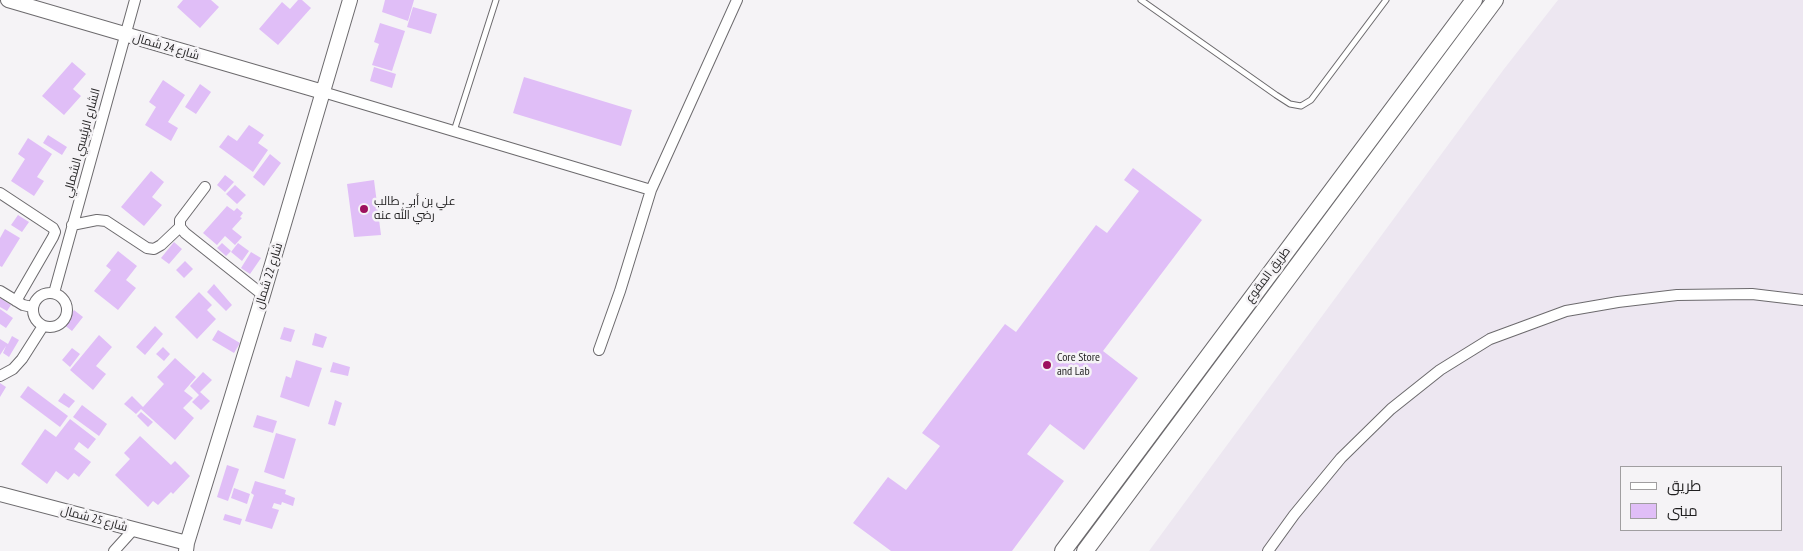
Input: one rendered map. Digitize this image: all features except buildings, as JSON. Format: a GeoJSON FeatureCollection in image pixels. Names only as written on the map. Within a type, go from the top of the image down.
{"type":"FeatureCollection","features":[{"type":"Feature","properties":{"kind":"main road","name":"طريق المقوع"},"geometry":{"type":"LineString","coordinates":[[1063,551],[1474,0]]}},
{"type":"Feature","properties":{"kind":"main road","name":"طريق المقوع"},"geometry":{"type":"LineString","coordinates":[[1085,551],[1495,0]]}},
{"type":"Feature","properties":{"kind":"street","name":"شارع 24 شمال"},"geometry":{"type":"LineString","coordinates":[[8,0],[323,92]]}},
{"type":"Feature","properties":{"kind":"street","name":"الشارع الرئيسي الشمالي"},"geometry":{"type":"LineString","coordinates":[[54,293],[135,0]]}},
{"type":"Feature","properties":{"kind":"street","name":"شارع 22 شمال"},"geometry":{"type":"LineString","coordinates":[[187,547],[264,295],[350,0]]}},
{"type":"Feature","properties":{"kind":"street"},"geometry":{"type":"LineString","coordinates":[[599,350],[625,276],[651,190],[737,0]]}},
{"type":"Feature","properties":{"kind":"street"},"geometry":{"type":"LineString","coordinates":[[323,92],[651,190]]}},
{"type":"Feature","properties":{"kind":"street"},"geometry":{"type":"LineString","coordinates":[[205,187],[180,220],[180,227],[185,233],[264,295]]}},
{"type":"Feature","properties":{"kind":"street"},"geometry":{"type":"LineString","coordinates":[[0,193],[53,228],[55,232],[16,301]]}},
{"type":"Feature","properties":{"kind":"street"},"geometry":{"type":"LineString","coordinates":[[72,225],[97,220],[106,221],[147,248],[154,249],[180,227]]}},
{"type":"Feature","properties":{"kind":"street"},"geometry":{"type":"LineString","coordinates":[[0,291],[23,305],[32,307]]}},
{"type":"Feature","properties":{"kind":"street"},"geometry":{"type":"LineString","coordinates":[[49,292],[54,293],[59,295],[66,303],[65,318],[53,327],[43,326],[33,316],[32,307],[40,295],[49,292]]}},
{"type":"Feature","properties":{"kind":"street"},"geometry":{"type":"LineString","coordinates":[[1268,551],[1294,515],[1341,458],[1391,409],[1440,370],[1490,339],[1566,311],[1618,302],[1677,295],[1752,294],[1803,300]]}},
{"type":"Feature","properties":{"kind":"street"},"geometry":{"type":"LineString","coordinates":[[0,376],[13,369],[22,359],[43,326]]}},
{"type":"Feature","properties":{"kind":"street","name":"شارع 25 شمال"},"geometry":{"type":"LineString","coordinates":[[0,494],[133,530],[187,547]]}},
{"type":"Feature","properties":{"kind":"street"},"geometry":{"type":"LineString","coordinates":[[114,551],[133,530]]}},
{"type":"Feature","properties":{"kind":"lane"},"geometry":{"type":"LineString","coordinates":[[454,131],[496,0]]}},
{"type":"Feature","properties":{"kind":"lane"},"geometry":{"type":"LineString","coordinates":[[1141,0],[1276,95],[1290,104],[1301,106],[1311,100],[1386,0]]}},
{"type":"Feature","properties":{"kind":"shaded area"},"geometry":{"type":"Polygon","coordinates":[[[1558,0],[1803,0],[1803,551],[1149,551],[1504,69],[1558,0]]]}},
{"type":"Feature","properties":{"kind":"place","name":"علي بن أبي طالب رضي الله عنه"},"geometry":{"type":"Point","coordinates":[364,209]}},
{"type":"Feature","properties":{"kind":"place","name":"Core Store and Lab"},"geometry":{"type":"Point","coordinates":[1047,365]}}]}
